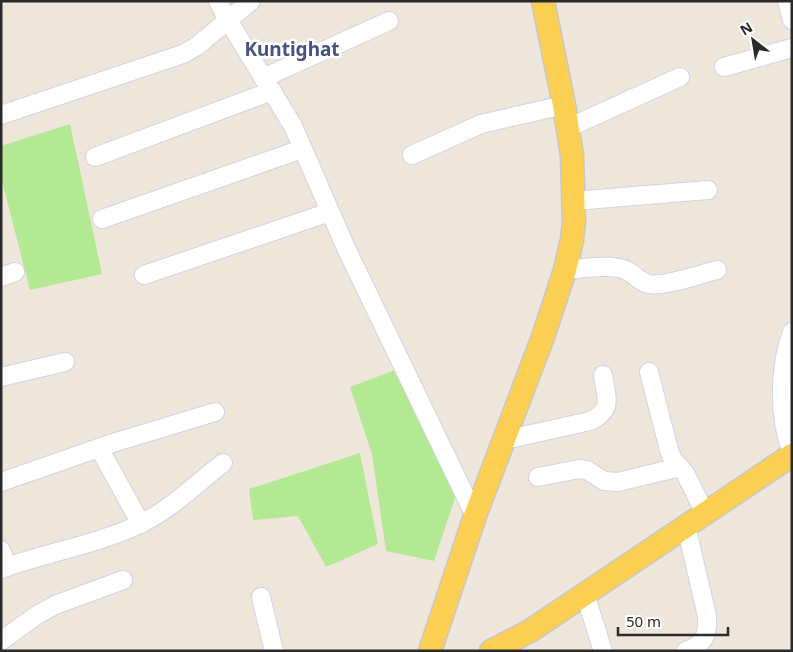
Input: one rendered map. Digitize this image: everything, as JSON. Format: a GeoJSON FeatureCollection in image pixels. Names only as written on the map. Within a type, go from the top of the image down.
{"type":"FeatureCollection","features":[{"type":"Feature","properties":{"kind":"main road"},"geometry":{"type":"LineString","coordinates":[[430,651],[475,516],[543,337],[565,270],[574,222],[572,155],[564,105],[542,1]]}},
{"type":"Feature","properties":{"kind":"main road"},"geometry":{"type":"LineString","coordinates":[[496,650],[530,632],[792,453]]}},
{"type":"Feature","properties":{"kind":"street"},"geometry":{"type":"LineString","coordinates":[[218,1],[293,126],[330,212],[475,516]]}},
{"type":"Feature","properties":{"kind":"street"},"geometry":{"type":"LineString","coordinates":[[1,115],[183,54],[197,46],[251,1]]}},
{"type":"Feature","properties":{"kind":"street"},"geometry":{"type":"LineString","coordinates":[[787,1],[792,20]]}},
{"type":"Feature","properties":{"kind":"street"},"geometry":{"type":"LineString","coordinates":[[95,157],[268,85],[390,21]]}},
{"type":"Feature","properties":{"kind":"street"},"geometry":{"type":"LineString","coordinates":[[724,67],[792,48]]}},
{"type":"Feature","properties":{"kind":"street"},"geometry":{"type":"LineString","coordinates":[[568,128],[680,77]]}},
{"type":"Feature","properties":{"kind":"street"},"geometry":{"type":"LineString","coordinates":[[412,155],[481,124],[564,105]]}},
{"type":"Feature","properties":{"kind":"street"},"geometry":{"type":"LineString","coordinates":[[102,219],[302,150]]}},
{"type":"Feature","properties":{"kind":"street"},"geometry":{"type":"LineString","coordinates":[[574,201],[708,190]]}},
{"type":"Feature","properties":{"kind":"street"},"geometry":{"type":"LineString","coordinates":[[144,275],[330,212]]}},
{"type":"Feature","properties":{"kind":"street"},"geometry":{"type":"LineString","coordinates":[[565,270],[616,267],[633,273],[640,281],[649,284],[664,284],[717,270]]}},
{"type":"Feature","properties":{"kind":"street"},"geometry":{"type":"LineString","coordinates":[[792,332],[782,366],[784,426],[792,453]]}},
{"type":"Feature","properties":{"kind":"street"},"geometry":{"type":"LineString","coordinates":[[1,377],[65,362]]}},
{"type":"Feature","properties":{"kind":"street"},"geometry":{"type":"LineString","coordinates":[[649,372],[669,450],[673,460],[685,473],[705,513]]}},
{"type":"Feature","properties":{"kind":"street"},"geometry":{"type":"LineString","coordinates":[[505,440],[590,421],[599,417],[605,411],[607,405],[603,375]]}},
{"type":"Feature","properties":{"kind":"street"},"geometry":{"type":"LineString","coordinates":[[1,482],[99,448],[215,412]]}},
{"type":"Feature","properties":{"kind":"street"},"geometry":{"type":"LineString","coordinates":[[99,448],[141,524]]}},
{"type":"Feature","properties":{"kind":"street"},"geometry":{"type":"LineString","coordinates":[[3,562],[120,533],[141,524],[159,514],[223,463]]}},
{"type":"Feature","properties":{"kind":"street"},"geometry":{"type":"LineString","coordinates":[[538,478],[579,469],[587,470],[604,481],[618,482],[680,467]]}},
{"type":"Feature","properties":{"kind":"street"},"geometry":{"type":"LineString","coordinates":[[686,526],[707,616],[708,628],[705,638],[696,647],[686,651]]}},
{"type":"Feature","properties":{"kind":"street"},"geometry":{"type":"LineString","coordinates":[[1,641],[37,614],[55,605],[123,580]]}},
{"type":"Feature","properties":{"kind":"street"},"geometry":{"type":"LineString","coordinates":[[585,594],[603,651]]}},
{"type":"Feature","properties":{"kind":"street"},"geometry":{"type":"LineString","coordinates":[[261,597],[274,651]]}},
{"type":"Feature","properties":{"kind":"green space"},"geometry":{"type":"Polygon","coordinates":[[[70,124],[102,274],[30,290],[1,177],[1,146],[70,124]]]}},
{"type":"Feature","properties":{"kind":"green space"},"geometry":{"type":"Polygon","coordinates":[[[403,367],[458,489],[434,561],[386,551],[372,454],[350,387],[403,367]]]}},
{"type":"Feature","properties":{"kind":"green space"},"geometry":{"type":"Polygon","coordinates":[[[360,453],[378,544],[326,567],[298,516],[253,520],[249,489],[360,453]]]}},
{"type":"Feature","properties":{"kind":"district","name":"Kuntighat"},"geometry":{"type":"Point","coordinates":[292,49]}}]}
